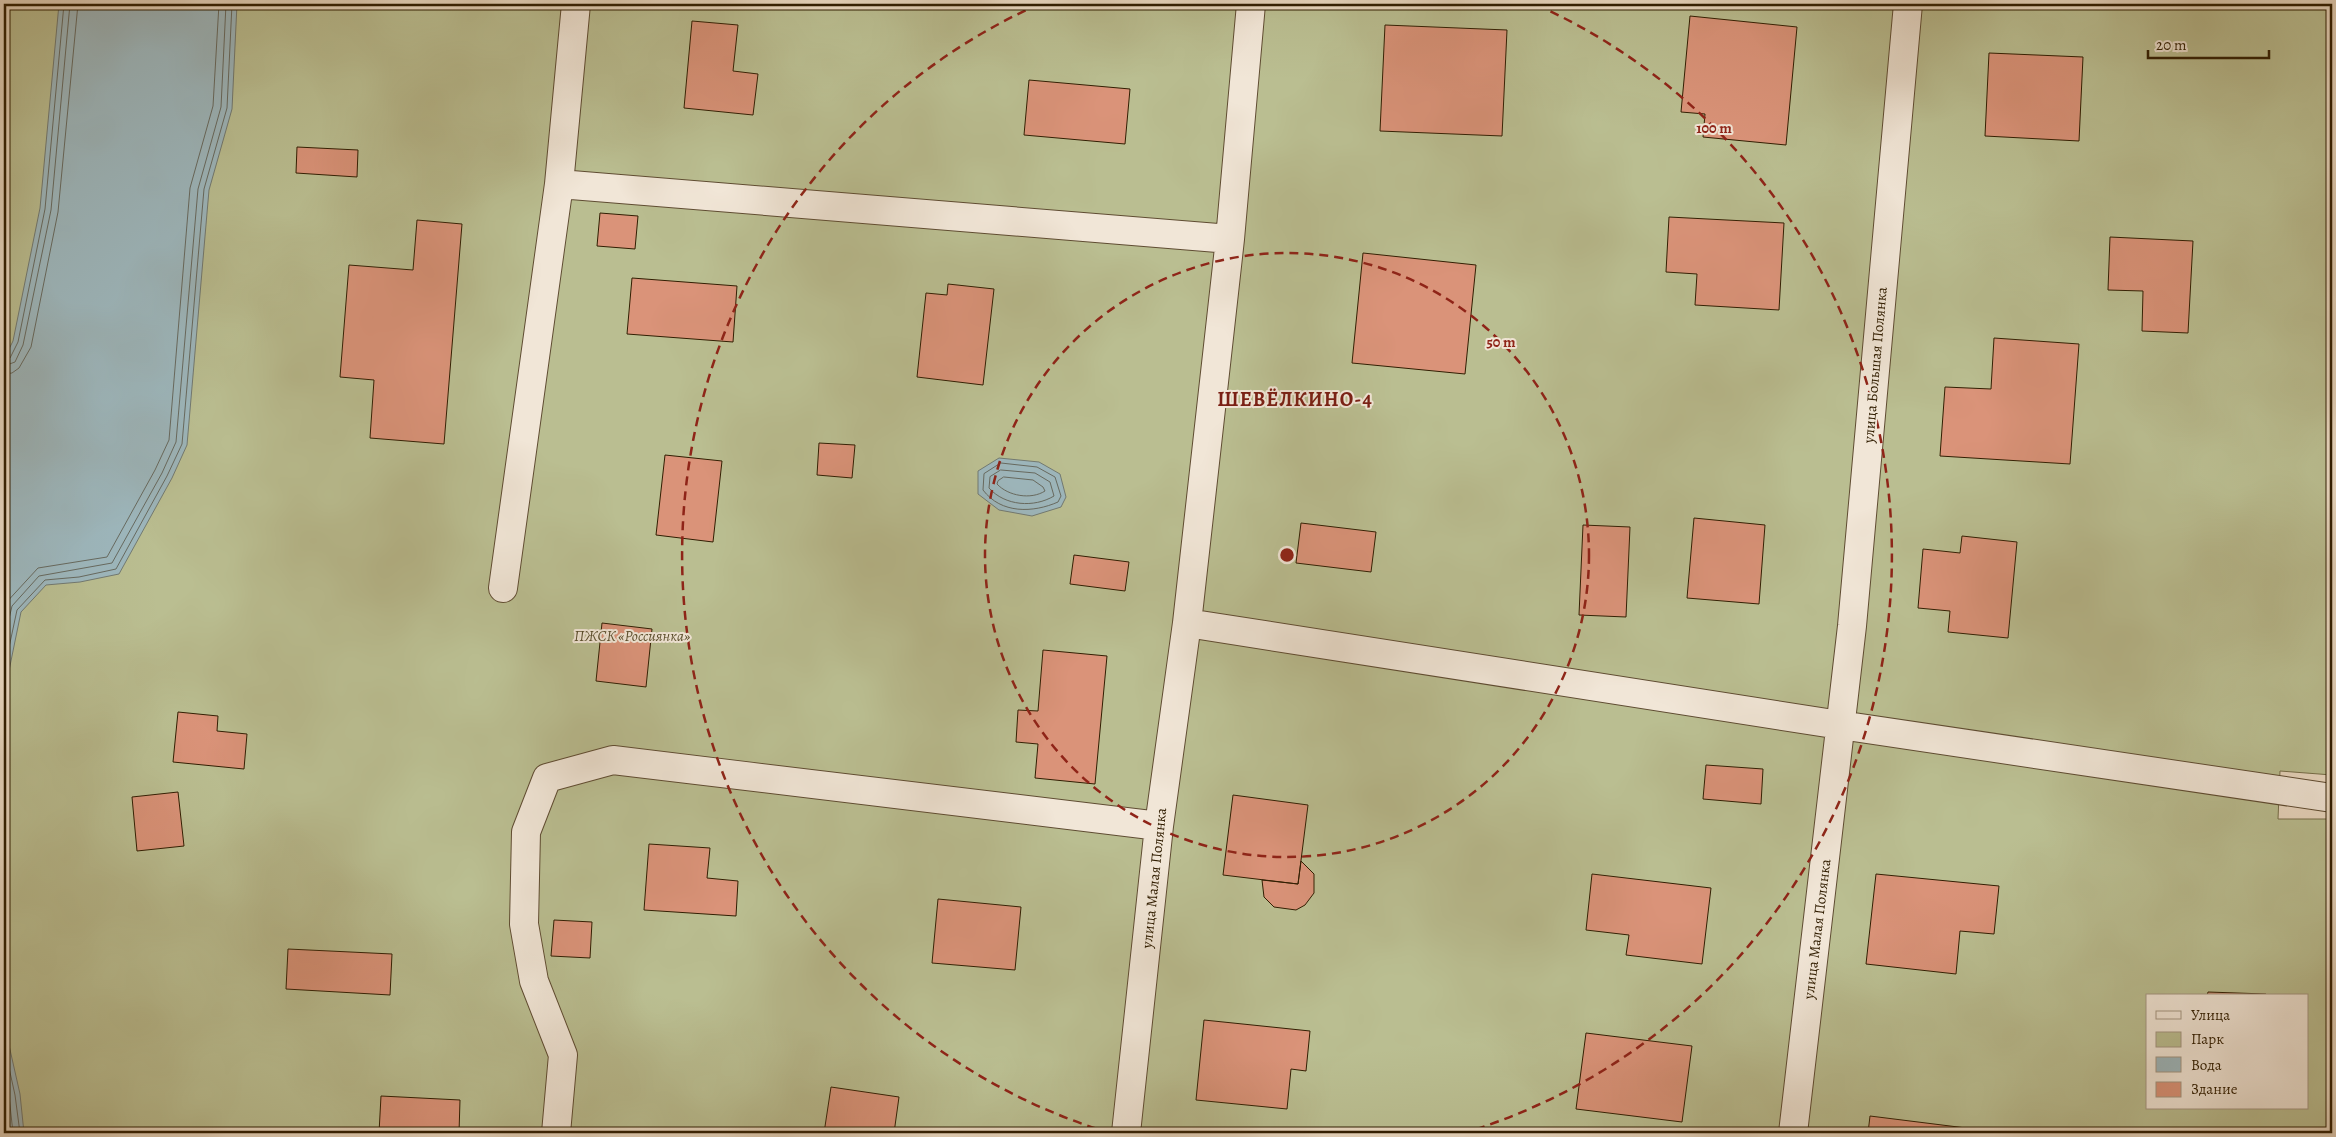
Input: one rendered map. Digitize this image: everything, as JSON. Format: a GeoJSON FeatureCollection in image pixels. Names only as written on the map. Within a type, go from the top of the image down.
{"type":"FeatureCollection","features":[{"type":"Feature","properties":{"kind":"street"},"geometry":{"type":"LineString","coordinates":[[503,588],[559,184],[576,4]]}},
{"type":"Feature","properties":{"kind":"street","name":"улица Малая Полянка"},"geometry":{"type":"LineString","coordinates":[[1126,1133],[1159,826],[1187,623],[1230,240],[1251,4]]}},
{"type":"Feature","properties":{"kind":"street","name":"улица Большая Полянка"},"geometry":{"type":"LineString","coordinates":[[1840,725],[1852,626],[1908,4]]}},
{"type":"Feature","properties":{"kind":"street"},"geometry":{"type":"LineString","coordinates":[[559,184],[1230,240]]}},
{"type":"Feature","properties":{"kind":"street"},"geometry":{"type":"LineString","coordinates":[[1187,623],[1840,725],[2332,798]]}},
{"type":"Feature","properties":{"kind":"street","name":"улица Малая Полянка"},"geometry":{"type":"LineString","coordinates":[[1793,1133],[1840,725]]}},
{"type":"Feature","properties":{"kind":"street"},"geometry":{"type":"LineString","coordinates":[[556,1133],[563,1055],[534,982],[524,924],[526,832],[547,778],[612,760],[1159,826]]}},
{"type":"Feature","properties":{"kind":"green space","name":"ПЖСК «Россиянка»"},"geometry":{"type":"Polygon","coordinates":[[[4,4],[2332,4],[2332,775],[2280,771],[2278,819],[2332,819],[2332,1133],[4,1133],[4,4]]]}},
{"type":"Feature","properties":{"kind":"water"},"geometry":{"type":"Polygon","coordinates":[[[59,4],[237,4],[232,109],[209,190],[187,445],[172,478],[119,574],[80,582],[46,585],[21,612],[4,695],[4,359],[13,341],[40,208],[59,4]]]}},
{"type":"Feature","properties":{"kind":"water"},"geometry":{"type":"Polygon","coordinates":[[[999,458],[1039,462],[1060,474],[1066,497],[1061,507],[1032,516],[999,510],[978,494],[978,471],[999,458]]]}},
{"type":"Feature","properties":{"kind":"water"},"geometry":{"type":"Polygon","coordinates":[[[4,1023],[20,1094],[24,1133],[4,1133],[4,1023]]]}},
{"type":"Feature","properties":{"kind":"building"},"geometry":{"type":"Polygon","coordinates":[[[1690,16],[1797,27],[1786,145],[1703,137],[1705,114],[1681,112],[1690,16]]]}},
{"type":"Feature","properties":{"kind":"building"},"geometry":{"type":"Polygon","coordinates":[[[692,21],[738,25],[733,71],[758,74],[753,115],[684,108],[692,21]]]}},
{"type":"Feature","properties":{"kind":"building"},"geometry":{"type":"Polygon","coordinates":[[[1385,25],[1507,30],[1502,136],[1380,131],[1385,25]]]}},
{"type":"Feature","properties":{"kind":"building"},"geometry":{"type":"Polygon","coordinates":[[[1989,53],[2083,57],[2079,141],[1985,136],[1989,53]]]}},
{"type":"Feature","properties":{"kind":"building"},"geometry":{"type":"Polygon","coordinates":[[[1029,80],[1130,89],[1125,144],[1024,135],[1029,80]]]}},
{"type":"Feature","properties":{"kind":"building"},"geometry":{"type":"Polygon","coordinates":[[[297,147],[358,150],[357,177],[296,173],[297,147]]]}},
{"type":"Feature","properties":{"kind":"building"},"geometry":{"type":"Polygon","coordinates":[[[600,213],[638,216],[635,249],[597,246],[600,213]]]}},
{"type":"Feature","properties":{"kind":"building"},"geometry":{"type":"Polygon","coordinates":[[[1669,217],[1784,223],[1779,310],[1695,305],[1697,274],[1666,272],[1669,217]]]}},
{"type":"Feature","properties":{"kind":"building"},"geometry":{"type":"Polygon","coordinates":[[[417,220],[462,224],[444,444],[370,438],[374,380],[340,377],[349,265],[413,270],[417,220]]]}},
{"type":"Feature","properties":{"kind":"building"},"geometry":{"type":"Polygon","coordinates":[[[2110,237],[2193,241],[2188,333],[2142,331],[2143,291],[2108,290],[2110,237]]]}},
{"type":"Feature","properties":{"kind":"building"},"geometry":{"type":"Polygon","coordinates":[[[1363,253],[1476,265],[1465,374],[1352,363],[1363,253]]]}},
{"type":"Feature","properties":{"kind":"building"},"geometry":{"type":"Polygon","coordinates":[[[632,278],[737,286],[733,342],[627,334],[632,278]]]}},
{"type":"Feature","properties":{"kind":"building"},"geometry":{"type":"Polygon","coordinates":[[[948,284],[994,289],[983,385],[917,377],[926,293],[947,295],[948,284]]]}},
{"type":"Feature","properties":{"kind":"building"},"geometry":{"type":"Polygon","coordinates":[[[1994,338],[2079,344],[2070,464],[1940,456],[1945,387],[1991,389],[1994,338]]]}},
{"type":"Feature","properties":{"kind":"building"},"geometry":{"type":"Polygon","coordinates":[[[2332,398],[2332,452],[2327,452],[2332,398]]]}},
{"type":"Feature","properties":{"kind":"building"},"geometry":{"type":"Polygon","coordinates":[[[819,443],[855,445],[852,478],[817,475],[819,443]]]}},
{"type":"Feature","properties":{"kind":"building"},"geometry":{"type":"Polygon","coordinates":[[[665,455],[722,461],[713,542],[656,535],[665,455]]]}},
{"type":"Feature","properties":{"kind":"building"},"geometry":{"type":"Polygon","coordinates":[[[1694,518],[1765,525],[1759,604],[1687,598],[1694,518]]]}},
{"type":"Feature","properties":{"kind":"building"},"geometry":{"type":"Polygon","coordinates":[[[1301,523],[1376,532],[1371,572],[1296,563],[1301,523]]]}},
{"type":"Feature","properties":{"kind":"building"},"geometry":{"type":"Polygon","coordinates":[[[1583,525],[1630,527],[1626,617],[1579,615],[1583,525]]]}},
{"type":"Feature","properties":{"kind":"building"},"geometry":{"type":"Polygon","coordinates":[[[1962,536],[2017,542],[2008,638],[1948,632],[1950,611],[1918,608],[1923,549],[1960,553],[1962,536]]]}},
{"type":"Feature","properties":{"kind":"building"},"geometry":{"type":"Polygon","coordinates":[[[1074,555],[1129,562],[1125,591],[1070,584],[1074,555]]]}},
{"type":"Feature","properties":{"kind":"building"},"geometry":{"type":"Polygon","coordinates":[[[602,623],[652,629],[646,687],[596,681],[602,623]]]}},
{"type":"Feature","properties":{"kind":"building"},"geometry":{"type":"Polygon","coordinates":[[[1043,650],[1107,656],[1095,784],[1035,778],[1038,744],[1016,742],[1018,710],[1038,711],[1043,650]]]}},
{"type":"Feature","properties":{"kind":"building"},"geometry":{"type":"Polygon","coordinates":[[[178,712],[218,716],[217,731],[247,734],[244,769],[173,762],[178,712]]]}},
{"type":"Feature","properties":{"kind":"building"},"geometry":{"type":"Polygon","coordinates":[[[1706,765],[1763,769],[1761,804],[1703,799],[1706,765]]]}},
{"type":"Feature","properties":{"kind":"building"},"geometry":{"type":"Polygon","coordinates":[[[178,792],[184,846],[137,851],[132,797],[178,792]]]}},
{"type":"Feature","properties":{"kind":"building"},"geometry":{"type":"Polygon","coordinates":[[[1233,795],[1308,805],[1298,884],[1223,875],[1233,795]]]}},
{"type":"Feature","properties":{"kind":"building"},"geometry":{"type":"Polygon","coordinates":[[[649,844],[710,848],[707,878],[738,881],[736,916],[644,910],[649,844]]]}},
{"type":"Feature","properties":{"kind":"building"},"geometry":{"type":"Polygon","coordinates":[[[1301,861],[1314,874],[1314,893],[1305,905],[1296,910],[1274,907],[1264,897],[1262,880],[1298,884],[1301,861]]]}},
{"type":"Feature","properties":{"kind":"building"},"geometry":{"type":"Polygon","coordinates":[[[1592,874],[1711,888],[1702,964],[1626,955],[1629,935],[1586,930],[1592,874]]]}},
{"type":"Feature","properties":{"kind":"building"},"geometry":{"type":"Polygon","coordinates":[[[1876,874],[1999,886],[1994,934],[1960,931],[1956,974],[1866,964],[1876,874]]]}},
{"type":"Feature","properties":{"kind":"building"},"geometry":{"type":"Polygon","coordinates":[[[938,899],[1021,907],[1015,970],[932,963],[938,899]]]}},
{"type":"Feature","properties":{"kind":"building"},"geometry":{"type":"Polygon","coordinates":[[[554,920],[592,922],[590,958],[551,956],[554,920]]]}},
{"type":"Feature","properties":{"kind":"building"},"geometry":{"type":"Polygon","coordinates":[[[288,949],[392,954],[390,995],[286,989],[288,949]]]}},
{"type":"Feature","properties":{"kind":"building"},"geometry":{"type":"Polygon","coordinates":[[[2208,992],[2266,994],[2208,994],[2208,992]]]}},
{"type":"Feature","properties":{"kind":"building"},"geometry":{"type":"Polygon","coordinates":[[[1204,1020],[1310,1031],[1306,1071],[1291,1069],[1287,1109],[1196,1100],[1204,1020]]]}},
{"type":"Feature","properties":{"kind":"building"},"geometry":{"type":"Polygon","coordinates":[[[1586,1033],[1692,1046],[1682,1122],[1576,1109],[1586,1033]]]}},
{"type":"Feature","properties":{"kind":"building"},"geometry":{"type":"Polygon","coordinates":[[[831,1087],[899,1097],[894,1133],[824,1133],[831,1087]]]}},
{"type":"Feature","properties":{"kind":"building"},"geometry":{"type":"Polygon","coordinates":[[[381,1096],[460,1100],[459,1133],[379,1133],[381,1096]]]}},
{"type":"Feature","properties":{"kind":"building"},"geometry":{"type":"Polygon","coordinates":[[[1870,1116],[1966,1128],[1965,1133],[1868,1133],[1870,1116]]]}},
{"type":"Feature","properties":{"kind":"district","name":"ШЕВЁЛКИНО-4"},"geometry":{"type":"Point","coordinates":[1295,399]}}]}
